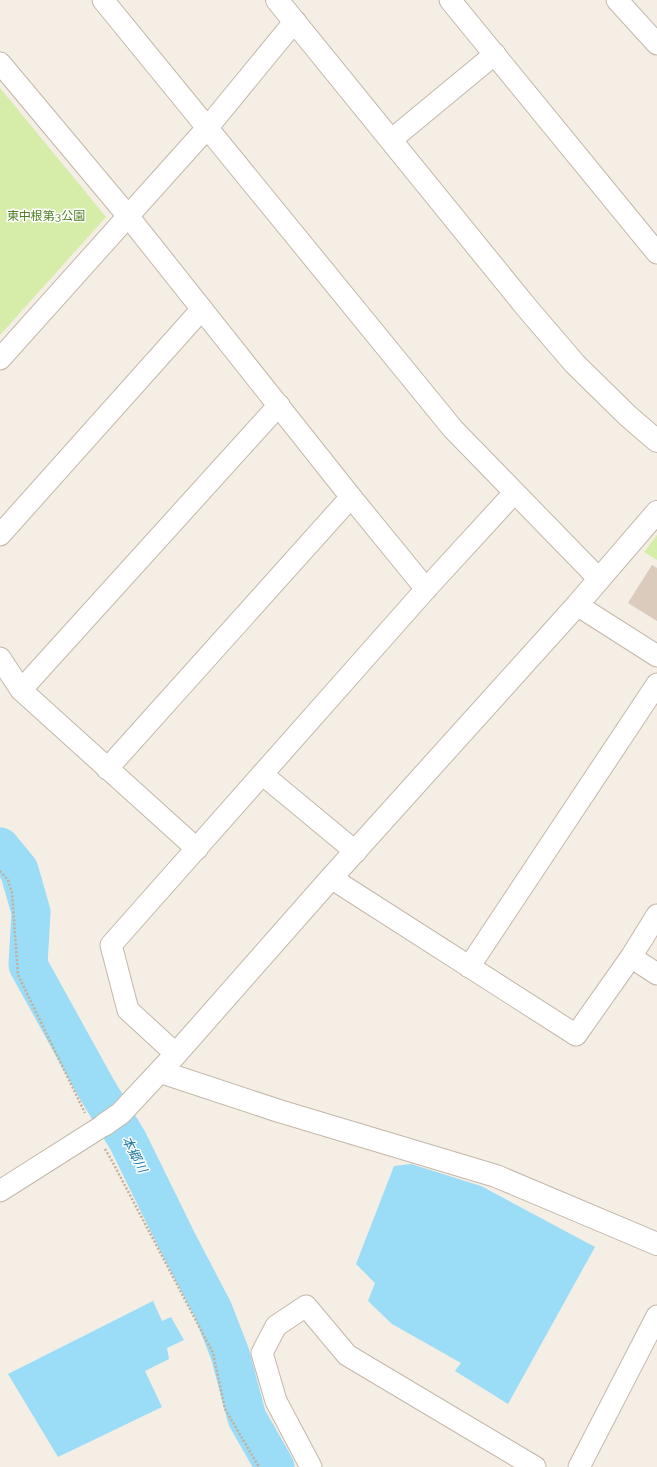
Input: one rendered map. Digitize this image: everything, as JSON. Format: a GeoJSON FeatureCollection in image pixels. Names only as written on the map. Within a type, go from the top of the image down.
{"type":"FeatureCollection","features":[{"type":"Feature","properties":{"kind":"street"},"geometry":{"type":"LineString","coordinates":[[103,0],[453,429],[599,579]]}},
{"type":"Feature","properties":{"kind":"street"},"geometry":{"type":"LineString","coordinates":[[277,0],[527,308],[576,364],[628,416],[657,441]]}},
{"type":"Feature","properties":{"kind":"street"},"geometry":{"type":"LineString","coordinates":[[450,0],[657,253]]}},
{"type":"Feature","properties":{"kind":"street"},"geometry":{"type":"LineString","coordinates":[[617,0],[657,44]]}},
{"type":"Feature","properties":{"kind":"street"},"geometry":{"type":"LineString","coordinates":[[0,359],[208,127],[295,21]]}},
{"type":"Feature","properties":{"kind":"street"},"geometry":{"type":"LineString","coordinates":[[391,140],[494,54]]}},
{"type":"Feature","properties":{"kind":"street"},"geometry":{"type":"LineString","coordinates":[[0,63],[128,216],[426,589]]}},
{"type":"Feature","properties":{"kind":"street"},"geometry":{"type":"LineString","coordinates":[[0,535],[202,309]]}},
{"type":"Feature","properties":{"kind":"street"},"geometry":{"type":"LineString","coordinates":[[20,690],[279,405]]}},
{"type":"Feature","properties":{"kind":"street"},"geometry":{"type":"LineString","coordinates":[[176,1054],[128,1010],[111,945],[426,589],[514,493]]}},
{"type":"Feature","properties":{"kind":"street"},"geometry":{"type":"LineString","coordinates":[[107,769],[351,497]]}},
{"type":"Feature","properties":{"kind":"street"},"geometry":{"type":"LineString","coordinates":[[0,1190],[106,1124],[161,1072],[331,878],[577,605],[657,512]]}},
{"type":"Feature","properties":{"kind":"street"},"geometry":{"type":"LineString","coordinates":[[577,605],[657,656]]}},
{"type":"Feature","properties":{"kind":"street"},"geometry":{"type":"LineString","coordinates":[[0,658],[20,690],[197,849]]}},
{"type":"Feature","properties":{"kind":"street"},"geometry":{"type":"LineString","coordinates":[[470,967],[657,684]]}},
{"type":"Feature","properties":{"kind":"street"},"geometry":{"type":"LineString","coordinates":[[262,774],[356,852]]}},
{"type":"Feature","properties":{"kind":"street"},"geometry":{"type":"LineString","coordinates":[[331,878],[576,1035],[631,957],[657,915]]}},
{"type":"Feature","properties":{"kind":"street"},"geometry":{"type":"LineString","coordinates":[[631,957],[657,974]]}},
{"type":"Feature","properties":{"kind":"street"},"geometry":{"type":"LineString","coordinates":[[161,1072],[279,1111],[496,1176],[657,1244]]}},
{"type":"Feature","properties":{"kind":"street"},"geometry":{"type":"LineString","coordinates":[[311,1467],[276,1401],[262,1353],[276,1326],[306,1306],[347,1354],[536,1467]]}},
{"type":"Feature","properties":{"kind":"street"},"geometry":{"type":"LineString","coordinates":[[579,1467],[657,1316]]}},
{"type":"Feature","properties":{"kind":"path"},"geometry":{"type":"LineString","coordinates":[[0,871],[8,880],[12,893],[18,975],[106,1124],[111,1159],[213,1354],[225,1409],[259,1467]]}},
{"type":"Feature","properties":{"kind":"green space","name":"東中根第3公園"},"geometry":{"type":"Polygon","coordinates":[[[0,88],[106,217],[0,335],[0,88]]]}},
{"type":"Feature","properties":{"kind":"green space"},"geometry":{"type":"Polygon","coordinates":[[[657,535],[657,560],[644,552],[657,535]]]}},
{"type":"Feature","properties":{"kind":"water"},"geometry":{"type":"Polygon","coordinates":[[[411,1164],[481,1186],[595,1247],[508,1404],[455,1371],[461,1363],[392,1324],[368,1301],[375,1283],[356,1264],[394,1166],[411,1164]]]}},
{"type":"Feature","properties":{"kind":"water"},"geometry":{"type":"Polygon","coordinates":[[[153,1301],[162,1321],[171,1317],[184,1340],[167,1348],[169,1359],[145,1371],[162,1407],[58,1457],[8,1374],[153,1301]]]}},
{"type":"Feature","properties":{"kind":"building"},"geometry":{"type":"Polygon","coordinates":[[[652,565],[657,568],[657,621],[628,603],[652,565]]]}},
{"type":"Feature","properties":{"kind":"waterway","name":"本郷川"},"geometry":{"type":"LineString","coordinates":[[0,847],[19,870],[31,912],[28,965],[96,1088],[128,1141],[213,1310],[230,1354],[247,1418],[275,1467]]}}]}
